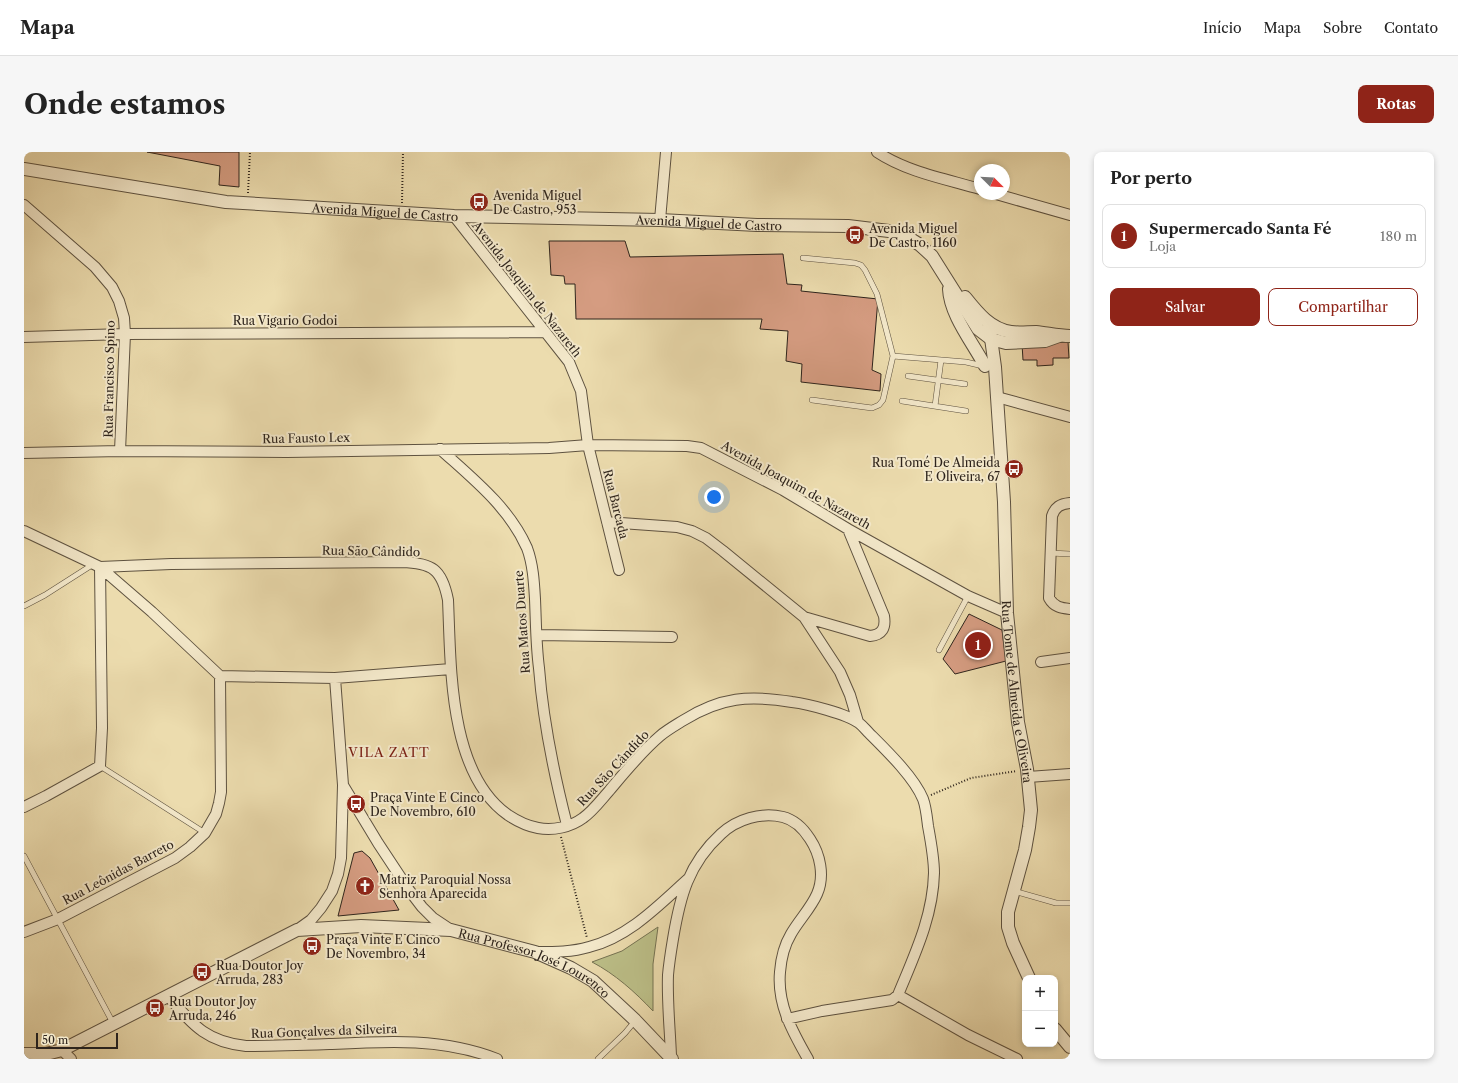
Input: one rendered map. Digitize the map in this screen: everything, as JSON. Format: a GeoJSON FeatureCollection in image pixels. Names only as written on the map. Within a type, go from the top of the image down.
{"type":"FeatureCollection","features":[{"type":"Feature","properties":{"kind":"street"},"geometry":{"type":"LineString","coordinates":[[660,220],[666,152]]}},
{"type":"Feature","properties":{"kind":"street"},"geometry":{"type":"LineString","coordinates":[[877,152],[900,164],[974,187]]}},
{"type":"Feature","properties":{"kind":"street","name":"Avenida Miguel de Castro"},"geometry":{"type":"LineString","coordinates":[[24,169],[226,202],[454,216],[660,220],[757,225],[848,226],[889,231],[906,236],[920,245],[932,256],[978,328],[991,339],[1006,343],[1045,341],[1065,336]]}},
{"type":"Feature","properties":{"kind":"street"},"geometry":{"type":"LineString","coordinates":[[1010,198],[1070,215]]}},
{"type":"Feature","properties":{"kind":"street","name":"Rua Francisco Spino"},"geometry":{"type":"LineString","coordinates":[[24,205],[95,266],[112,287],[119,301],[122,312],[124,334],[120,451]]}},
{"type":"Feature","properties":{"kind":"street","name":"Avenida Joaquim de Nazareth"},"geometry":{"type":"LineString","coordinates":[[454,216],[569,362],[581,391],[588,445],[687,446],[701,448],[783,490],[848,529],[968,596],[1007,613]]}},
{"type":"Feature","properties":{"kind":"street","name":"Avenida Miguel de Castro"},"geometry":{"type":"LineString","coordinates":[[948,281],[962,293],[989,324],[1011,332],[1034,332],[1065,336]]}},
{"type":"Feature","properties":{"kind":"street"},"geometry":{"type":"LineString","coordinates":[[948,281],[950,298],[954,311],[985,366]]}},
{"type":"Feature","properties":{"kind":"street","name":"Rua Tome de Almeida e Oliveira"},"geometry":{"type":"LineString","coordinates":[[978,313],[978,328],[985,366],[988,379],[997,397]]}},
{"type":"Feature","properties":{"kind":"street","name":"Rua Tome de Almeida e Oliveira"},"geometry":{"type":"LineString","coordinates":[[989,324],[995,368],[1004,502],[1007,613],[1018,722],[1027,773],[1030,810],[1029,827],[1008,912],[1008,927],[1013,943],[1029,975]]}},
{"type":"Feature","properties":{"kind":"street","name":"Rua Vigario Godoi"},"geometry":{"type":"LineString","coordinates":[[24,337],[124,334],[545,332]]}},
{"type":"Feature","properties":{"kind":"street"},"geometry":{"type":"LineString","coordinates":[[997,397],[1070,417]]}},
{"type":"Feature","properties":{"kind":"street","name":"Rua Fausto Lex"},"geometry":{"type":"LineString","coordinates":[[24,453],[120,451],[287,452],[549,448],[588,445]]}},
{"type":"Feature","properties":{"kind":"street","name":"Rua Barcada"},"geometry":{"type":"LineString","coordinates":[[588,445],[619,570]]}},
{"type":"Feature","properties":{"kind":"street","name":"Rua Matos Duarte"},"geometry":{"type":"LineString","coordinates":[[440,449],[492,496],[515,526],[527,549],[533,571],[542,704],[563,827]]}},
{"type":"Feature","properties":{"kind":"street"},"geometry":{"type":"LineString","coordinates":[[1070,503],[1059,505],[1054,510],[1052,516],[1049,598],[1051,603],[1056,607],[1070,609]]}},
{"type":"Feature","properties":{"kind":"street"},"geometry":{"type":"LineString","coordinates":[[607,522],[677,527],[692,531],[706,538],[723,551],[804,617],[840,672],[850,695],[858,722]]}},
{"type":"Feature","properties":{"kind":"street"},"geometry":{"type":"LineString","coordinates":[[804,617],[870,636],[875,636],[884,629],[884,616],[848,529]]}},
{"type":"Feature","properties":{"kind":"street"},"geometry":{"type":"LineString","coordinates":[[24,531],[96,566],[152,612],[220,676],[335,678],[451,669]]}},
{"type":"Feature","properties":{"kind":"street","name":"Rua São Cândido"},"geometry":{"type":"LineString","coordinates":[[96,566],[402,562],[425,564],[431,567],[437,572],[446,589],[448,600],[451,669],[459,728],[470,763],[484,792],[496,806],[524,824],[537,828],[563,827],[577,822],[585,817],[644,751],[662,734],[703,709],[740,698],[768,699],[805,704],[858,722],[906,773],[917,788],[924,800],[931,846],[934,872],[932,897],[925,927],[898,995]]}},
{"type":"Feature","properties":{"kind":"street"},"geometry":{"type":"LineString","coordinates":[[24,807],[100,766],[102,728],[96,566]]}},
{"type":"Feature","properties":{"kind":"street"},"geometry":{"type":"LineString","coordinates":[[537,635],[672,637]]}},
{"type":"Feature","properties":{"kind":"street"},"geometry":{"type":"LineString","coordinates":[[1041,662],[1070,658]]}},
{"type":"Feature","properties":{"kind":"street","name":"Rua Leônidas Barreto"},"geometry":{"type":"LineString","coordinates":[[24,932],[58,919],[175,858],[190,847],[204,833],[216,814],[221,792],[220,676]]}},
{"type":"Feature","properties":{"kind":"street"},"geometry":{"type":"LineString","coordinates":[[58,1054],[113,1023],[298,930],[311,920],[321,908],[332,891],[338,874],[341,858],[343,785],[335,678]]}},
{"type":"Feature","properties":{"kind":"street"},"geometry":{"type":"LineString","coordinates":[[1027,773],[1070,774]]}},
{"type":"Feature","properties":{"kind":"street"},"geometry":{"type":"LineString","coordinates":[[343,785],[374,837],[409,890],[433,918],[452,930]]}},
{"type":"Feature","properties":{"kind":"street"},"geometry":{"type":"LineString","coordinates":[[671,1058],[668,974],[677,916],[688,879],[702,855],[713,841],[726,830],[738,822],[748,818],[763,816],[782,817],[801,826],[815,846],[819,857],[821,871],[820,884],[814,898],[790,936],[783,954],[780,971],[782,1004],[787,1019],[808,1059]]}},
{"type":"Feature","properties":{"kind":"street"},"geometry":{"type":"LineString","coordinates":[[535,952],[559,952],[590,947],[609,941],[630,928],[688,879]]}},
{"type":"Feature","properties":{"kind":"street","name":"Rua Professor José Lourenco"},"geometry":{"type":"LineString","coordinates":[[298,930],[361,926],[452,930],[535,952],[571,968],[593,981],[635,1020],[671,1058]]}},
{"type":"Feature","properties":{"kind":"street"},"geometry":{"type":"LineString","coordinates":[[787,1019],[822,1011],[892,1000],[898,995],[968,1035],[1017,1059]]}},
{"type":"Feature","properties":{"kind":"street","name":"Rua Gonçalves da Silveira"},"geometry":{"type":"LineString","coordinates":[[168,996],[195,1026],[211,1037],[230,1044],[246,1046],[411,1042],[450,1046],[480,1052],[497,1059]]}},
{"type":"Feature","properties":{"kind":"street"},"geometry":{"type":"LineString","coordinates":[[1058,1033],[1070,1047]]}},
{"type":"Feature","properties":{"kind":"street"},"geometry":{"type":"LineString","coordinates":[[24,1054],[58,1054],[71,1059]]}},
{"type":"Feature","properties":{"kind":"lane"},"geometry":{"type":"LineString","coordinates":[[803,258],[855,263],[861,265],[865,270],[878,298],[893,356],[883,400],[879,405],[872,408],[812,400]]}},
{"type":"Feature","properties":{"kind":"lane"},"geometry":{"type":"LineString","coordinates":[[893,356],[966,362],[985,366]]}},
{"type":"Feature","properties":{"kind":"lane"},"geometry":{"type":"LineString","coordinates":[[935,406],[941,360]]}},
{"type":"Feature","properties":{"kind":"lane"},"geometry":{"type":"LineString","coordinates":[[908,376],[965,384]]}},
{"type":"Feature","properties":{"kind":"lane"},"geometry":{"type":"LineString","coordinates":[[902,401],[966,411]]}},
{"type":"Feature","properties":{"kind":"lane"},"geometry":{"type":"LineString","coordinates":[[1050,553],[1070,554]]}},
{"type":"Feature","properties":{"kind":"lane"},"geometry":{"type":"LineString","coordinates":[[24,606],[96,566]]}},
{"type":"Feature","properties":{"kind":"lane"},"geometry":{"type":"LineString","coordinates":[[939,650],[968,596]]}},
{"type":"Feature","properties":{"kind":"lane"},"geometry":{"type":"LineString","coordinates":[[100,766],[204,833]]}},
{"type":"Feature","properties":{"kind":"lane"},"geometry":{"type":"LineString","coordinates":[[24,856],[113,1023]]}},
{"type":"Feature","properties":{"kind":"lane"},"geometry":{"type":"LineString","coordinates":[[1013,891],[1056,903],[1070,903]]}},
{"type":"Feature","properties":{"kind":"lane"},"geometry":{"type":"LineString","coordinates":[[598,1059],[625,1033],[635,1020]]}},
{"type":"Feature","properties":{"kind":"path"},"geometry":{"type":"LineString","coordinates":[[247,203],[250,152]]}},
{"type":"Feature","properties":{"kind":"path"},"geometry":{"type":"LineString","coordinates":[[402,213],[403,152]]}},
{"type":"Feature","properties":{"kind":"path"},"geometry":{"type":"LineString","coordinates":[[924,800],[944,789],[971,778],[1027,773]]}},
{"type":"Feature","properties":{"kind":"path"},"geometry":{"type":"LineString","coordinates":[[563,827],[590,947]]}},
{"type":"Feature","properties":{"kind":"green space"},"geometry":{"type":"Polygon","coordinates":[[[658,927],[653,964],[653,1011],[624,984],[609,972],[592,962],[622,951],[658,927]]]}},
{"type":"Feature","properties":{"kind":"building"},"geometry":{"type":"Polygon","coordinates":[[[147,152],[239,152],[239,187],[219,185],[220,166],[147,152]]]}},
{"type":"Feature","properties":{"kind":"building"},"geometry":{"type":"Polygon","coordinates":[[[549,241],[625,241],[630,257],[783,254],[787,284],[802,285],[801,291],[878,299],[872,370],[881,374],[880,391],[801,382],[802,364],[786,361],[788,331],[760,329],[762,319],[576,319],[575,284],[565,284],[564,276],[551,275],[549,241]]]}},
{"type":"Feature","properties":{"kind":"building"},"geometry":{"type":"Polygon","coordinates":[[[1068,342],[1069,358],[1053,358],[1053,365],[1037,366],[1037,360],[1023,360],[1022,344],[1068,342]]]}},
{"type":"Feature","properties":{"kind":"building"},"geometry":{"type":"Polygon","coordinates":[[[969,614],[1002,630],[1006,661],[955,674],[943,659],[969,614]]]}},
{"type":"Feature","properties":{"kind":"building","name":"Matriz Paroquial Nossa Senhora Aparecida"},"geometry":{"type":"Polygon","coordinates":[[[362,851],[370,858],[399,910],[338,916],[354,853],[362,851]]]}},
{"type":"Feature","properties":{"kind":"place","name":"Avenida Miguel De Castro, 953"},"geometry":{"type":"Point","coordinates":[479,202]}},
{"type":"Feature","properties":{"kind":"place","name":"Avenida Miguel De Castro, 1160"},"geometry":{"type":"Point","coordinates":[855,235]}},
{"type":"Feature","properties":{"kind":"place","name":"Rua Tomé De Almeida E Oliveira, 67"},"geometry":{"type":"Point","coordinates":[1014,469]}},
{"type":"Feature","properties":{"kind":"place","name":"Supermercado Santa Fé"},"geometry":{"type":"Point","coordinates":[978,645]}},
{"type":"Feature","properties":{"kind":"place","name":"Praça Vinte E Cinco De Novembro, 610"},"geometry":{"type":"Point","coordinates":[356,804]}},
{"type":"Feature","properties":{"kind":"place","name":"Matriz Paroquial Nossa Senhora Aparecida"},"geometry":{"type":"Point","coordinates":[365,886]}},
{"type":"Feature","properties":{"kind":"place","name":"Praça Vinte E Cinco De Novembro, 34"},"geometry":{"type":"Point","coordinates":[312,946]}},
{"type":"Feature","properties":{"kind":"place","name":"Rua Doutor Joy Arruda, 283"},"geometry":{"type":"Point","coordinates":[202,972]}},
{"type":"Feature","properties":{"kind":"place","name":"Rua Doutor Joy Arruda, 246"},"geometry":{"type":"Point","coordinates":[155,1008]}},
{"type":"Feature","properties":{"kind":"district","name":"VILA ZATT"},"geometry":{"type":"Point","coordinates":[389,752]}}]}
